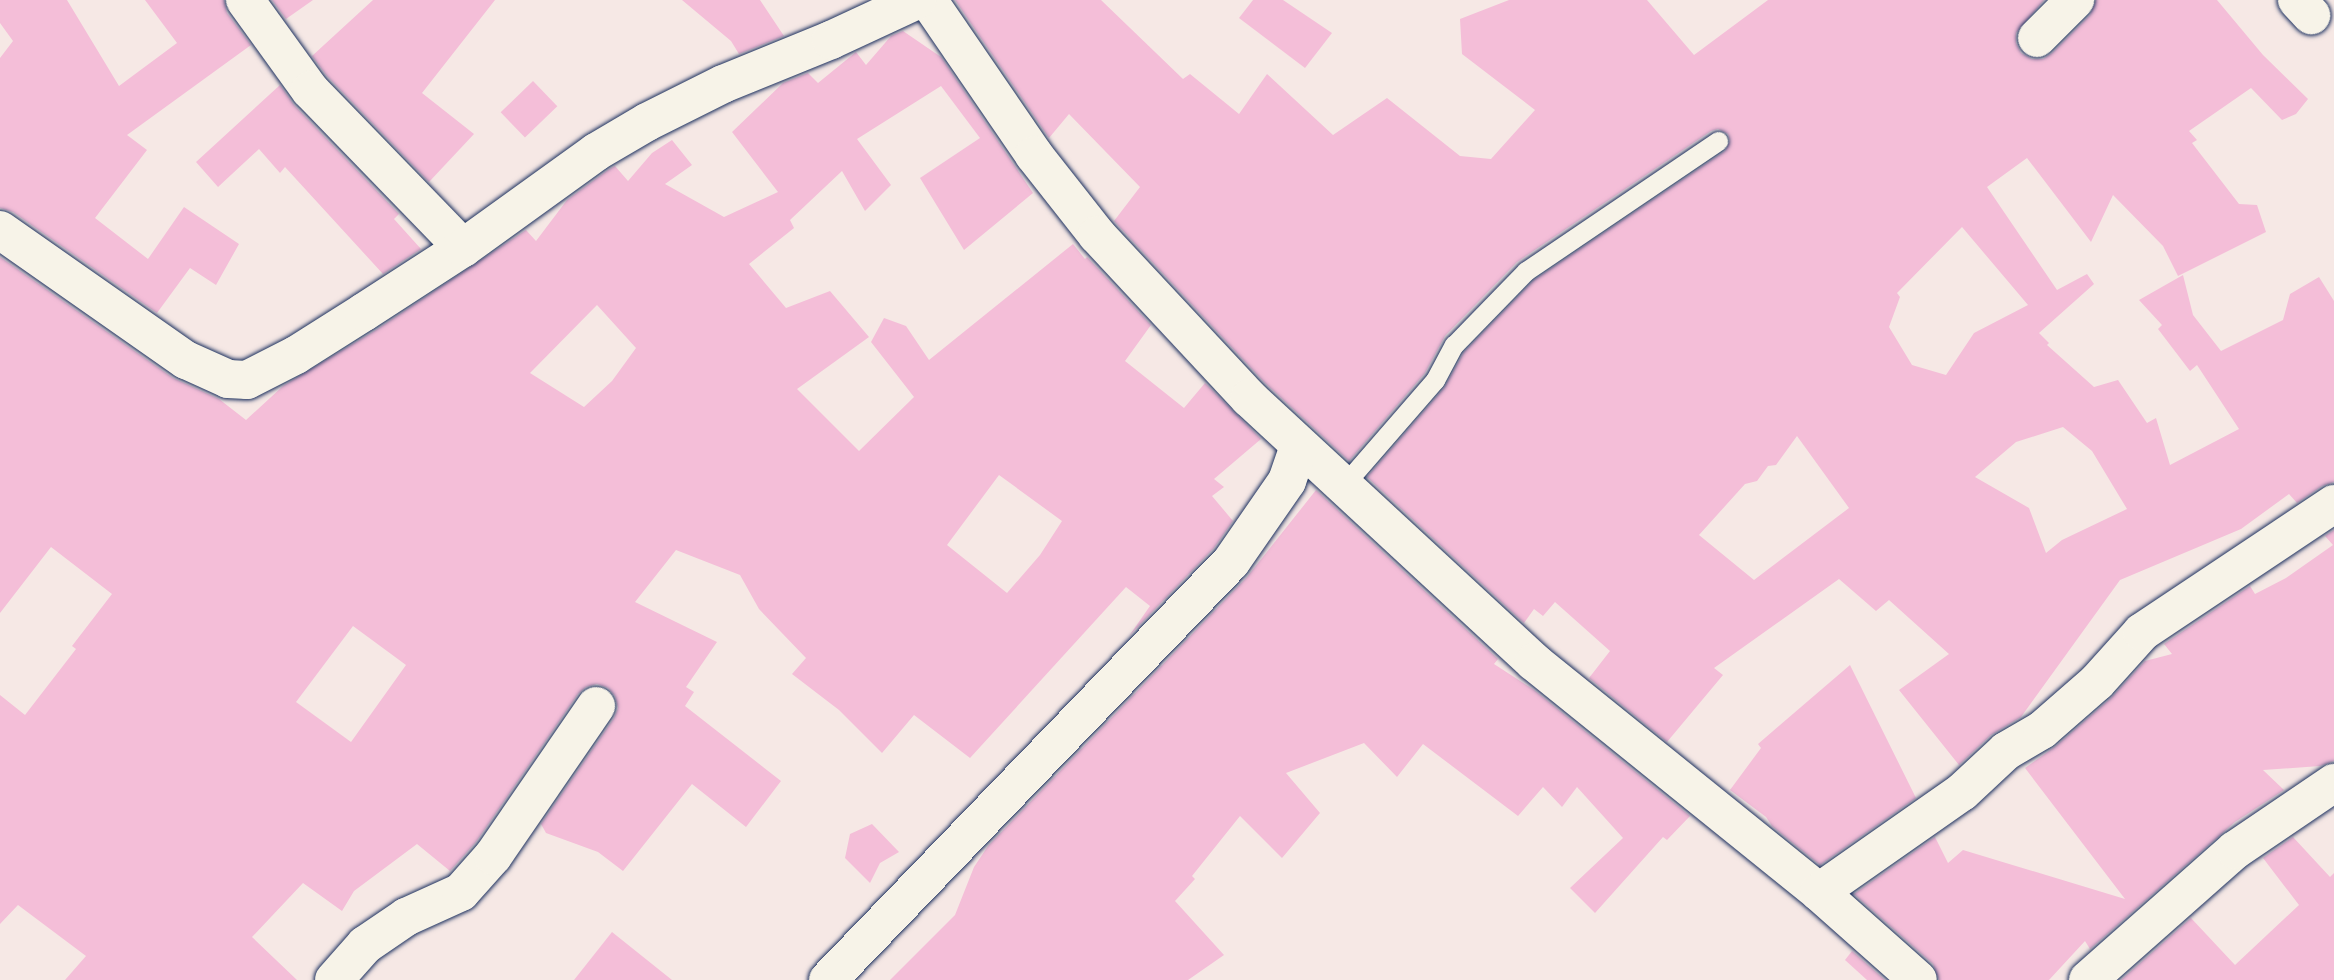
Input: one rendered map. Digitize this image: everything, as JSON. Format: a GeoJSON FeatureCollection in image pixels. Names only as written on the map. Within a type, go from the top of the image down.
{"type":"FeatureCollection","features":[{"type":"Feature","properties":{"kind":"street"},"geometry":{"type":"LineString","coordinates":[[245,0],[310,90],[463,248]]}},
{"type":"Feature","properties":{"kind":"street"},"geometry":{"type":"LineString","coordinates":[[0,230],[165,346],[228,379],[247,380],[296,355],[463,248],[596,152],[647,122],[723,84],[831,40],[918,0]]}},
{"type":"Feature","properties":{"kind":"street"},"geometry":{"type":"LineString","coordinates":[[928,0],[1034,155],[1097,235],[1172,318],[1299,447],[1534,662],[1819,891],[1917,980]]}},
{"type":"Feature","properties":{"kind":"street"},"geometry":{"type":"LineString","coordinates":[[2037,38],[2074,0]]}},
{"type":"Feature","properties":{"kind":"street"},"geometry":{"type":"LineString","coordinates":[[828,980],[1231,562],[1287,481],[1299,447]]}},
{"type":"Feature","properties":{"kind":"street"},"geometry":{"type":"LineString","coordinates":[[1819,891],[1962,792],[2006,751],[2042,730],[2097,682],[2142,632],[2334,504]]}},
{"type":"Feature","properties":{"kind":"street"},"geometry":{"type":"LineString","coordinates":[[334,980],[365,945],[406,917],[461,892],[493,856],[596,706]]}},
{"type":"Feature","properties":{"kind":"street"},"geometry":{"type":"LineString","coordinates":[[2088,980],[2235,850],[2334,783]]}},
{"type":"Feature","properties":{"kind":"lane"},"geometry":{"type":"LineString","coordinates":[[1342,486],[1435,380],[1454,345],[1526,271],[1718,141]]}},
{"type":"Feature","properties":{"kind":"building"},"geometry":{"type":"Polygon","coordinates":[[[0,0],[67,0],[119,86],[177,43],[145,0],[224,0],[227,13],[251,45],[127,135],[147,150],[95,218],[148,259],[184,207],[239,244],[216,285],[190,268],[157,313],[13,212],[0,208],[0,58],[13,41],[0,23],[0,0]]]}},
{"type":"Feature","properties":{"kind":"building"},"geometry":{"type":"Polygon","coordinates":[[[272,0],[313,0],[286,19],[272,0]]]}},
{"type":"Feature","properties":{"kind":"building"},"geometry":{"type":"Polygon","coordinates":[[[373,0],[495,0],[422,93],[474,134],[429,182],[327,76],[312,56],[373,0]]]}},
{"type":"Feature","properties":{"kind":"building"},"geometry":{"type":"Polygon","coordinates":[[[682,0],[760,0],[784,36],[739,54],[731,41],[682,0]]]}},
{"type":"Feature","properties":{"kind":"building"},"geometry":{"type":"Polygon","coordinates":[[[955,0],[1101,0],[1183,79],[1190,74],[1239,114],[1267,74],[1333,135],[1387,98],[1460,156],[1491,159],[1535,110],[1462,54],[1460,19],[1509,0],[1647,0],[1694,55],[1768,0],[2044,0],[2016,33],[2016,43],[2021,53],[2032,59],[2043,59],[2090,15],[2096,0],[2217,0],[2263,55],[2308,99],[2296,114],[2282,120],[2251,88],[2189,131],[2197,140],[2192,143],[2239,204],[2257,205],[2266,232],[2178,276],[2163,246],[2113,195],[2091,242],[2027,158],[1987,187],[2057,290],[2087,274],[2094,284],[2039,333],[2049,343],[2047,345],[2094,387],[2118,380],[2147,423],[2156,418],[2170,465],[2239,429],[2197,365],[2190,371],[2158,329],[2162,325],[2139,300],[2183,275],[2193,315],[2221,351],[2283,320],[2290,294],[2319,277],[2334,301],[2334,482],[2322,486],[2297,503],[2289,494],[2241,529],[2120,580],[2021,717],[1991,735],[1959,765],[1899,690],[1949,654],[1889,600],[1876,611],[1839,579],[1714,668],[1723,675],[1667,742],[1589,678],[1610,651],[1555,602],[1543,616],[1534,609],[1524,623],[1367,477],[1444,388],[1464,352],[1534,280],[1725,151],[1730,141],[1728,134],[1718,129],[1711,131],[1517,262],[1445,336],[1425,373],[1349,461],[1264,382],[1114,221],[1140,187],[1069,114],[1049,138],[955,0]],[[1962,227],[1897,293],[1900,297],[1889,327],[1912,365],[1946,375],[1974,333],[2028,305],[1962,227]],[[2063,427],[2016,442],[1975,477],[2029,508],[2046,553],[2062,540],[2127,509],[2092,451],[2063,427]],[[1797,436],[1776,465],[1768,466],[1757,481],[1745,484],[1699,535],[1754,580],[1849,508],[1797,436]]]}},
{"type":"Feature","properties":{"kind":"building"},"geometry":{"type":"Polygon","coordinates":[[[1253,0],[1283,0],[1332,33],[1305,68],[1239,18],[1253,0]]]}},
{"type":"Feature","properties":{"kind":"building"},"geometry":{"type":"Polygon","coordinates":[[[903,31],[941,57],[1033,193],[964,250],[920,178],[980,138],[941,86],[857,139],[891,185],[865,211],[842,171],[790,220],[794,228],[749,264],[786,308],[830,291],[869,337],[797,389],[859,451],[914,397],[871,342],[884,318],[906,326],[929,360],[1073,244],[1151,325],[1125,361],[1184,408],[1205,383],[1261,439],[1214,479],[1224,487],[1212,496],[1233,521],[1214,548],[1129,636],[1150,606],[1126,587],[970,758],[914,715],[882,753],[839,710],[792,674],[806,658],[759,609],[740,575],[676,550],[635,602],[717,642],[686,687],[694,692],[685,706],[781,781],[746,827],[692,784],[623,871],[598,852],[546,833],[541,824],[614,718],[618,708],[615,696],[608,688],[597,684],[586,687],[578,694],[476,842],[450,871],[417,844],[354,891],[342,911],[303,883],[252,937],[297,980],[65,980],[86,956],[18,905],[0,924],[0,695],[25,715],[76,649],[72,646],[112,594],[51,547],[0,613],[0,257],[173,378],[219,399],[246,420],[283,386],[376,330],[526,230],[536,241],[567,200],[608,170],[615,166],[628,181],[652,153],[672,140],[692,165],[665,184],[724,217],[778,192],[732,132],[783,83],[808,73],[818,83],[856,52],[866,65],[891,36],[903,31]],[[597,305],[530,373],[584,407],[612,381],[636,348],[597,305]],[[999,475],[947,545],[1007,593],[1040,555],[1062,521],[999,475]],[[353,626],[296,702],[351,742],[406,665],[353,626]]]}},
{"type":"Feature","properties":{"kind":"building"},"geometry":{"type":"Polygon","coordinates":[[[533,81],[557,106],[525,137],[501,112],[533,81]]]}},
{"type":"Feature","properties":{"kind":"building"},"geometry":{"type":"Polygon","coordinates":[[[280,85],[294,105],[399,214],[394,219],[421,249],[383,274],[285,167],[280,173],[259,149],[218,187],[196,162],[280,85]]]}},
{"type":"Feature","properties":{"kind":"building"},"geometry":{"type":"Polygon","coordinates":[[[1316,490],[1498,659],[1494,664],[1534,690],[1690,816],[1667,840],[1663,837],[1595,913],[1570,888],[1623,838],[1577,787],[1562,807],[1543,787],[1518,816],[1423,744],[1397,777],[1364,743],[1286,773],[1320,813],[1282,858],[1240,816],[1192,876],[1195,879],[1175,901],[1224,955],[1188,980],[890,980],[955,915],[974,867],[988,846],[1247,577],[1316,490]]]}},
{"type":"Feature","properties":{"kind":"building"},"geometry":{"type":"Polygon","coordinates":[[[2334,530],[2334,761],[2320,766],[2263,770],[2284,790],[2235,822],[2090,949],[2085,941],[2049,980],[1939,980],[1933,964],[1854,894],[1935,837],[1948,863],[1963,850],[2125,899],[2025,768],[2056,746],[2111,698],[2145,661],[2172,654],[2164,644],[2250,586],[2255,594],[2286,578],[2333,545],[2325,536],[2334,530]]]}},
{"type":"Feature","properties":{"kind":"building"},"geometry":{"type":"Polygon","coordinates":[[[1850,665],[1916,798],[1820,865],[1772,826],[1766,817],[1730,790],[1761,748],[1758,744],[1850,665]]]}},
{"type":"Feature","properties":{"kind":"building"},"geometry":{"type":"Polygon","coordinates":[[[872,824],[899,852],[880,863],[870,883],[845,858],[850,834],[872,824]]]}},
{"type":"Feature","properties":{"kind":"building"},"geometry":{"type":"Polygon","coordinates":[[[2293,837],[2330,877],[2334,873],[2334,980],[2121,980],[2191,918],[2235,965],[2299,905],[2263,858],[2293,837]]]}},
{"type":"Feature","properties":{"kind":"building"},"geometry":{"type":"Polygon","coordinates":[[[612,932],[672,980],[574,980],[612,932]]]}},
{"type":"Feature","properties":{"kind":"building"},"geometry":{"type":"Polygon","coordinates":[[[1852,951],[1885,980],[1867,980],[1845,960],[1852,951]]]}}]}
